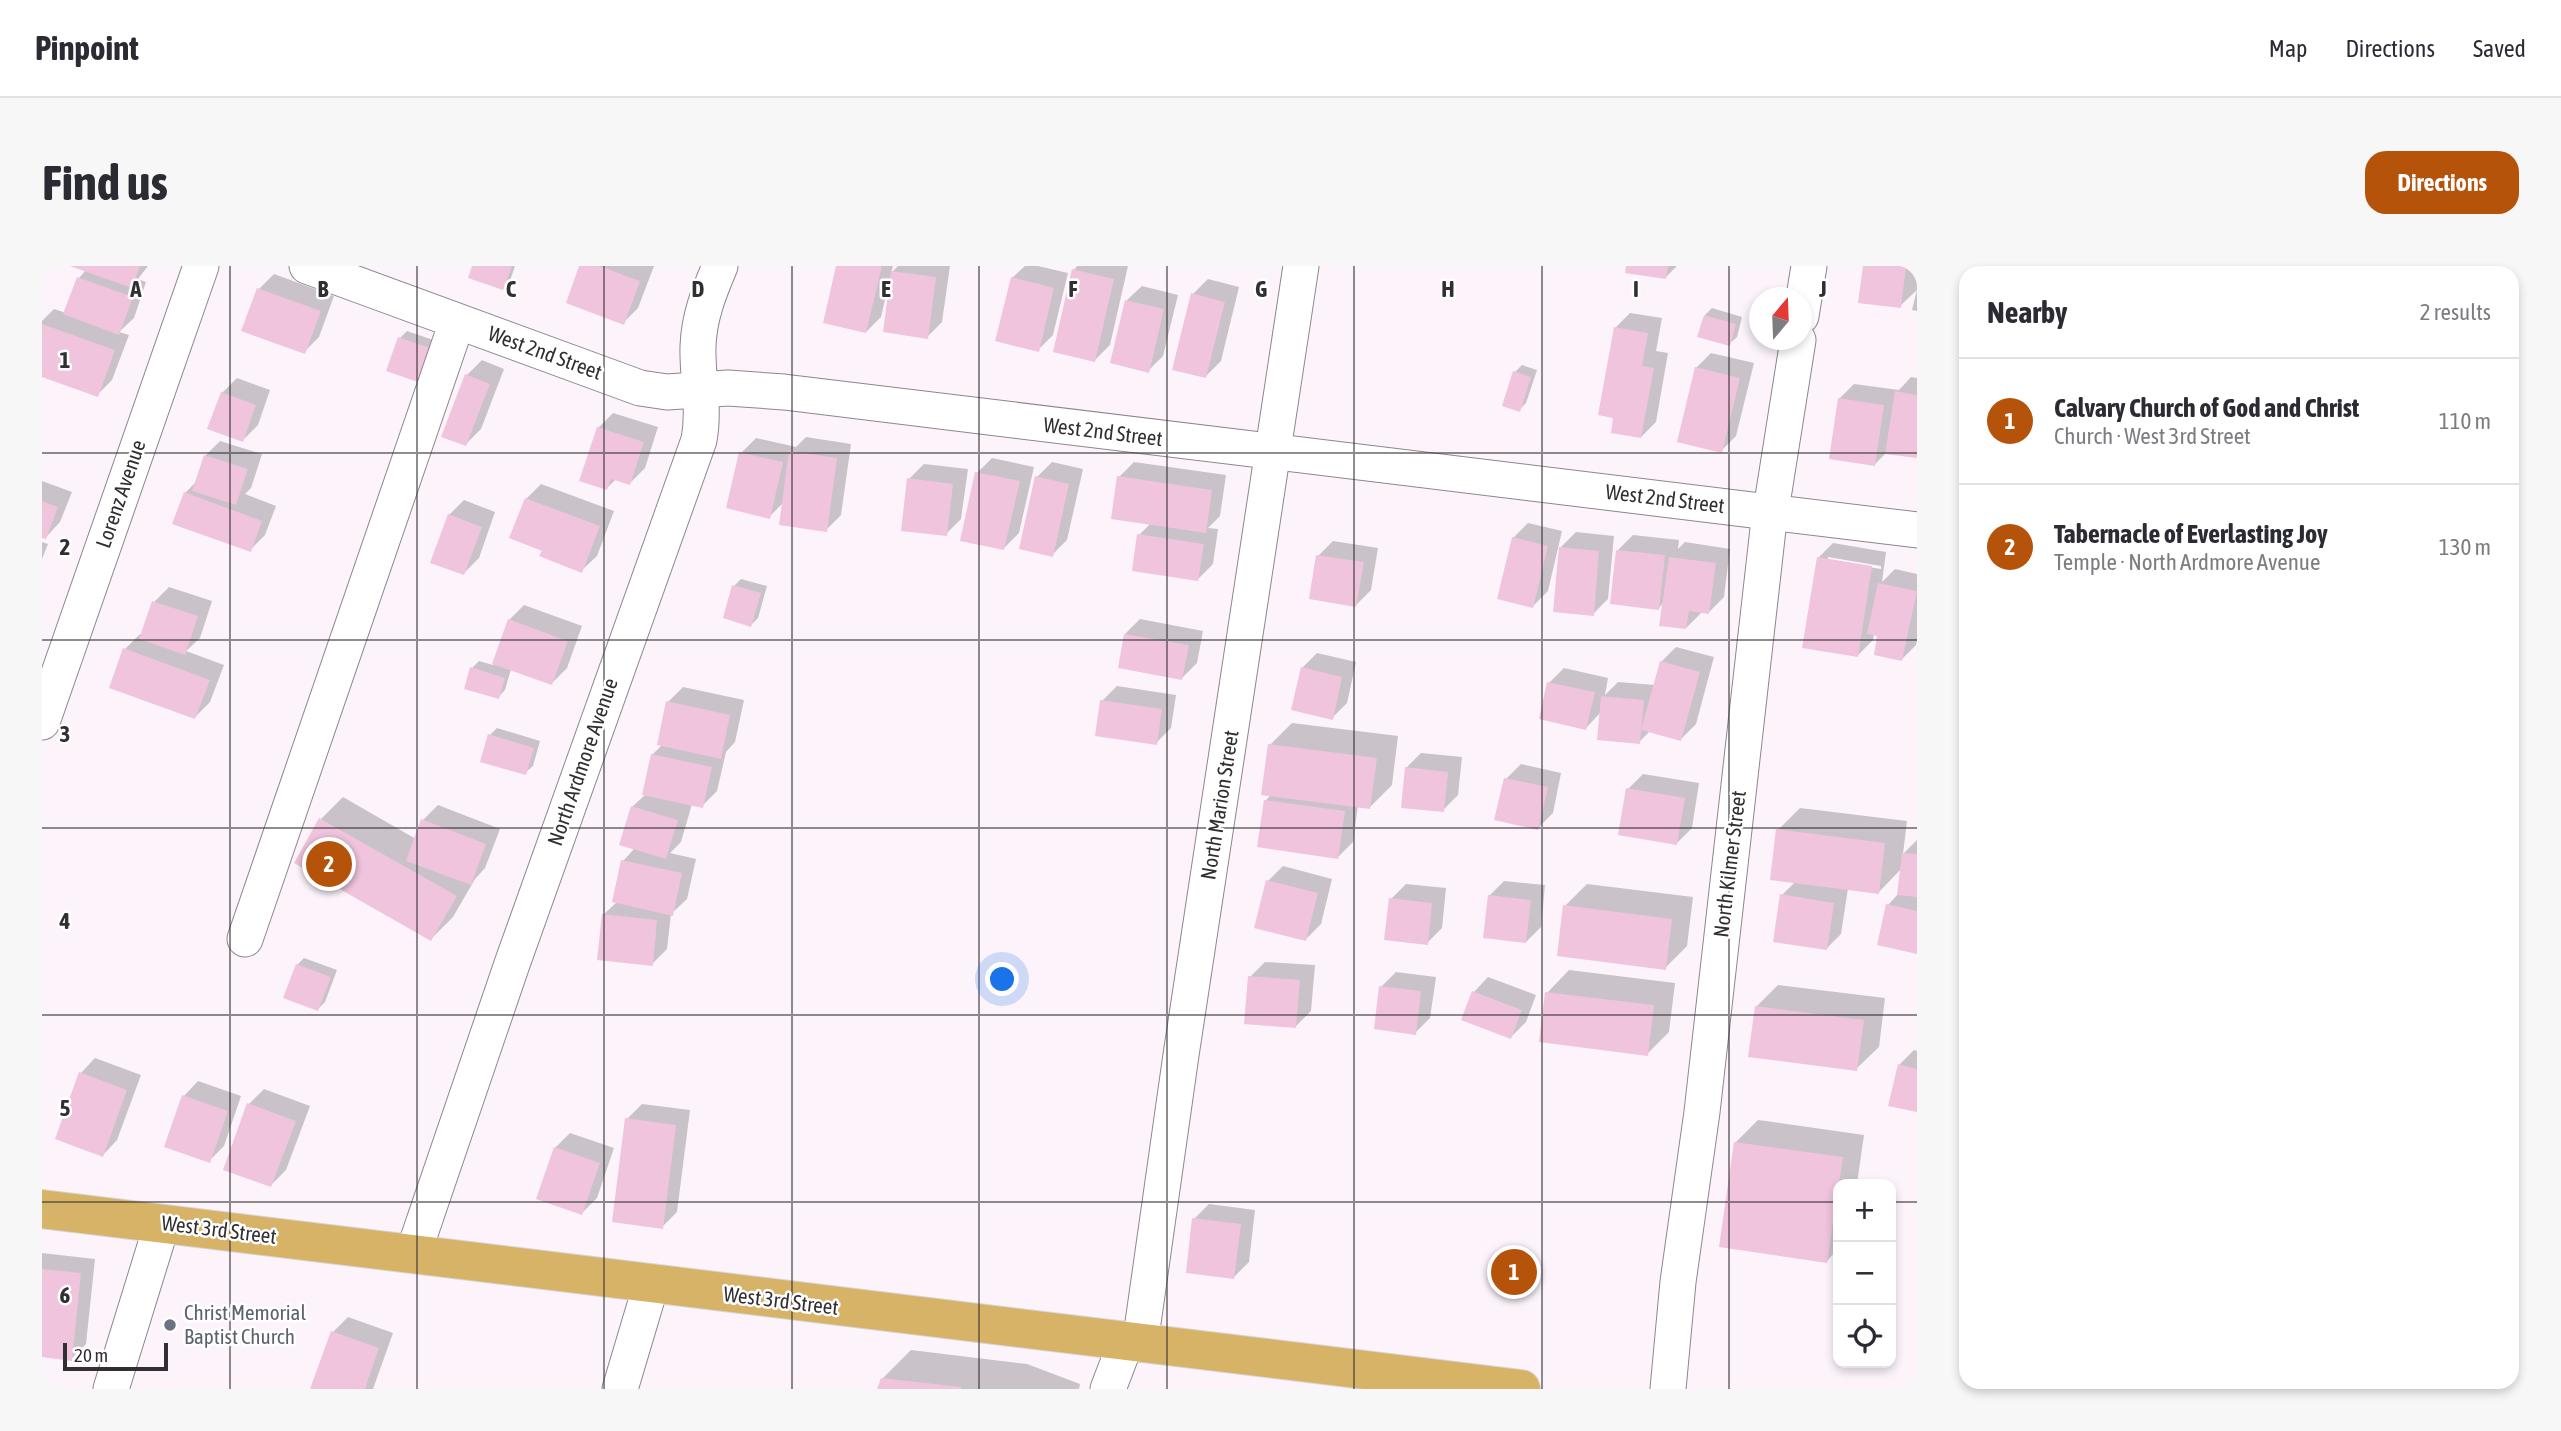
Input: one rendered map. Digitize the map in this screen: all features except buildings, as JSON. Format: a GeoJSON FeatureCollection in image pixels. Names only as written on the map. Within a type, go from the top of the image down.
{"type":"FeatureCollection","features":[{"type":"Feature","properties":{"kind":"main road","name":"West 3rd Street"},"geometry":{"type":"LineString","coordinates":[[42,1209],[1521,1389]]}},
{"type":"Feature","properties":{"kind":"street","name":"Lorenz Avenue"},"geometry":{"type":"LineString","coordinates":[[42,722],[201,266]]}},
{"type":"Feature","properties":{"kind":"street","name":"West 2nd Street"},"geometry":{"type":"LineString","coordinates":[[307,266],[640,388],[667,392],[728,388],[784,392],[1917,530]]}},
{"type":"Feature","properties":{"kind":"street","name":"North Ardmore Avenue"},"geometry":{"type":"LineString","coordinates":[[413,1254],[526,925],[699,440],[703,407],[698,344],[704,305],[720,266]]}},
{"type":"Feature","properties":{"kind":"street","name":"North Marion Street"},"geometry":{"type":"LineString","coordinates":[[1108,1389],[1133,1343],[1177,1083],[1301,266]]}},
{"type":"Feature","properties":{"kind":"street"},"geometry":{"type":"LineString","coordinates":[[1806,287],[1809,266]]}},
{"type":"Feature","properties":{"kind":"street"},"geometry":{"type":"LineString","coordinates":[[245,939],[457,322]]}},
{"type":"Feature","properties":{"kind":"street","name":"North Kilmer Street"},"geometry":{"type":"LineString","coordinates":[[1668,1389],[1678,1282],[1702,1112],[1771,512],[1796,350]]}},
{"type":"Feature","properties":{"kind":"street"},"geometry":{"type":"LineString","coordinates":[[111,1389],[163,1224]]}},
{"type":"Feature","properties":{"kind":"street"},"geometry":{"type":"LineString","coordinates":[[620,1389],[651,1285]]}},
{"type":"Feature","properties":{"kind":"place","name":"Tabernacle of Everlasting Joy"},"geometry":{"type":"Point","coordinates":[329,864]}},
{"type":"Feature","properties":{"kind":"place","name":"Calvary Church of God and Christ"},"geometry":{"type":"Point","coordinates":[1514,1272]}},
{"type":"Feature","properties":{"kind":"place","name":"Christ Memorial Baptist Church"},"geometry":{"type":"Point","coordinates":[170,1325]}}]}
